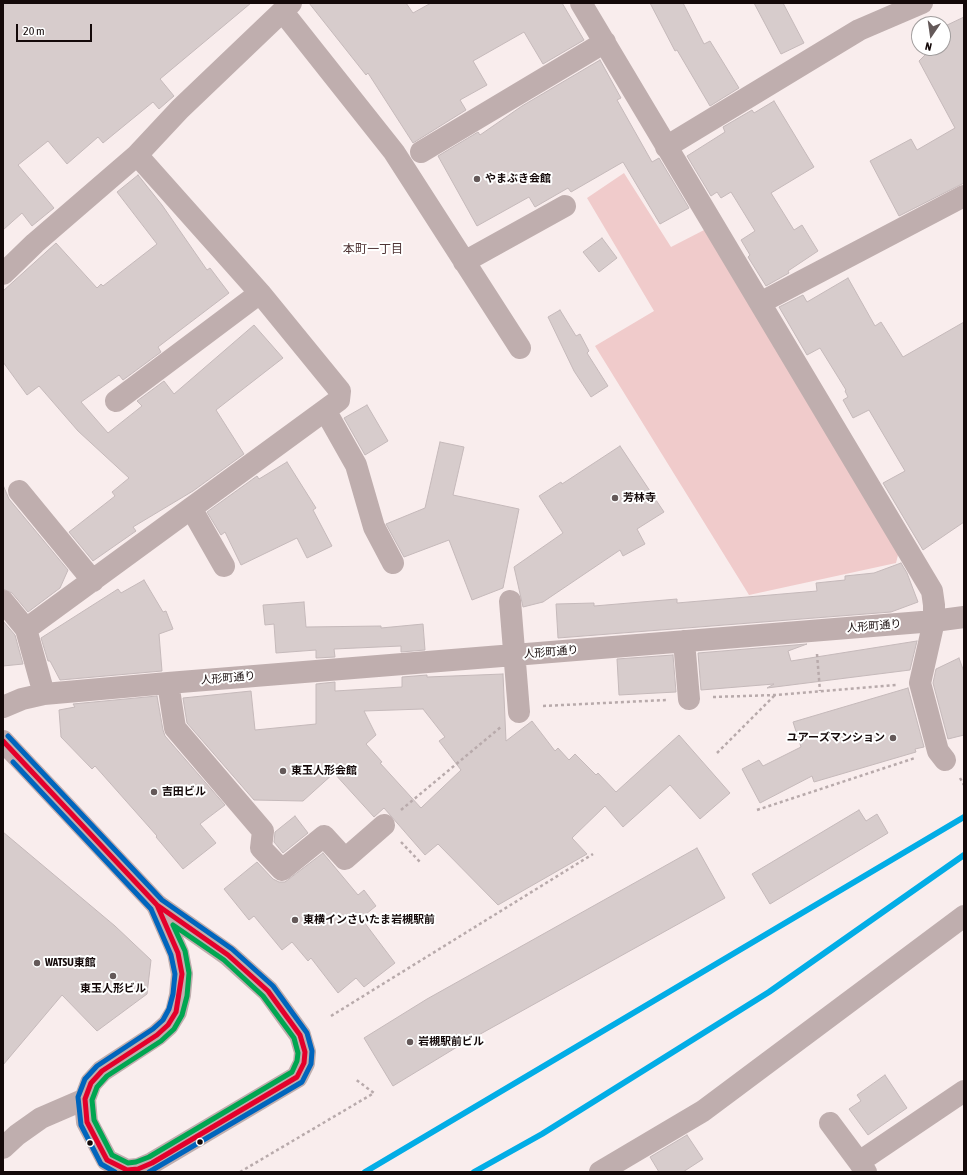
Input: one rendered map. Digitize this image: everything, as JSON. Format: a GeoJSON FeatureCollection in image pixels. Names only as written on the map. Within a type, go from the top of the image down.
{"type":"FeatureCollection","features":[{"type":"Feature","properties":{"kind":"main road"},"geometry":{"type":"LineString","coordinates":[[3,741],[158,905]]}},
{"type":"Feature","properties":{"kind":"street"},"geometry":{"type":"LineString","coordinates":[[581,3],[932,591],[934,622],[920,683],[941,755]]}},
{"type":"Feature","properties":{"kind":"street"},"geometry":{"type":"LineString","coordinates":[[666,147],[859,30],[922,3]]}},
{"type":"Feature","properties":{"kind":"street"},"geometry":{"type":"LineString","coordinates":[[3,274],[34,243],[137,155],[180,109],[284,7],[394,152],[520,348]]}},
{"type":"Feature","properties":{"kind":"street"},"geometry":{"type":"LineString","coordinates":[[421,152],[605,42]]}},
{"type":"Feature","properties":{"kind":"street"},"geometry":{"type":"LineString","coordinates":[[26,630],[339,400],[340,391],[260,293],[137,155]]}},
{"type":"Feature","properties":{"kind":"street"},"geometry":{"type":"LineString","coordinates":[[760,303],[964,196]]}},
{"type":"Feature","properties":{"kind":"street"},"geometry":{"type":"LineString","coordinates":[[464,262],[565,206]]}},
{"type":"Feature","properties":{"kind":"street"},"geometry":{"type":"LineString","coordinates":[[116,401],[260,293]]}},
{"type":"Feature","properties":{"kind":"street"},"geometry":{"type":"LineString","coordinates":[[325,410],[356,465],[374,527],[393,563]]}},
{"type":"Feature","properties":{"kind":"street"},"geometry":{"type":"LineString","coordinates":[[19,491],[93,581]]}},
{"type":"Feature","properties":{"kind":"street"},"geometry":{"type":"LineString","coordinates":[[191,508],[224,566]]}},
{"type":"Feature","properties":{"kind":"street"},"geometry":{"type":"LineString","coordinates":[[510,600],[519,712]]}},
{"type":"Feature","properties":{"kind":"street"},"geometry":{"type":"LineString","coordinates":[[3,601],[26,630],[44,694]]}},
{"type":"Feature","properties":{"kind":"street","name":"人形町通り"},"geometry":{"type":"LineString","coordinates":[[3,707],[22,699],[44,694],[168,682],[934,622],[964,617]]}},
{"type":"Feature","properties":{"kind":"street"},"geometry":{"type":"LineString","coordinates":[[684,641],[689,699]]}},
{"type":"Feature","properties":{"kind":"street"},"geometry":{"type":"LineString","coordinates":[[168,682],[175,728],[263,831],[261,848],[282,870],[324,836],[345,859],[384,825]]}},
{"type":"Feature","properties":{"kind":"street"},"geometry":{"type":"LineString","coordinates":[[158,905],[228,955],[268,991],[300,1036],[306,1052],[304,1064],[297,1077],[152,1163],[138,1169],[127,1170],[107,1160],[87,1122],[84,1099],[91,1083],[102,1071],[157,1035],[168,1025],[176,1012],[180,995],[182,974],[178,952],[158,905]]}},
{"type":"Feature","properties":{"kind":"street"},"geometry":{"type":"LineString","coordinates":[[600,1172],[703,1111],[964,916]]}},
{"type":"Feature","properties":{"kind":"street"},"geometry":{"type":"LineString","coordinates":[[830,1123],[862,1167],[964,1091]]}},
{"type":"Feature","properties":{"kind":"street"},"geometry":{"type":"LineString","coordinates":[[3,1148],[17,1135],[41,1118],[84,1099]]}},
{"type":"Feature","properties":{"kind":"path"},"geometry":{"type":"LineString","coordinates":[[816,631],[820,691]]}},
{"type":"Feature","properties":{"kind":"path"},"geometry":{"type":"LineString","coordinates":[[420,862],[384,825],[519,712],[538,706],[775,694],[920,683]]}},
{"type":"Feature","properties":{"kind":"path"},"geometry":{"type":"LineString","coordinates":[[717,753],[775,694]]}},
{"type":"Feature","properties":{"kind":"path"},"geometry":{"type":"LineString","coordinates":[[757,810],[941,755]]}},
{"type":"Feature","properties":{"kind":"path"},"geometry":{"type":"LineString","coordinates":[[331,1016],[593,854]]}},
{"type":"Feature","properties":{"kind":"path"},"geometry":{"type":"LineString","coordinates":[[240,1172],[245,1171],[374,1093],[355,1078]]}},
{"type":"Feature","properties":{"kind":"shaded area"},"geometry":{"type":"Polygon","coordinates":[[[624,173],[671,247],[708,228],[899,551],[896,563],[749,595],[595,346],[654,311],[587,198],[624,173]]]}},
{"type":"Feature","properties":{"kind":"building"},"geometry":{"type":"Polygon","coordinates":[[[3,3],[251,3],[160,79],[174,96],[159,109],[153,102],[103,143],[98,137],[67,164],[48,141],[18,165],[54,208],[32,226],[22,213],[3,230],[3,3]]]}},
{"type":"Feature","properties":{"kind":"building"},"geometry":{"type":"Polygon","coordinates":[[[309,3],[406,3],[413,13],[431,3],[562,3],[584,40],[543,64],[524,32],[473,61],[487,85],[460,100],[466,110],[413,143],[368,73],[366,75],[309,3]]]}},
{"type":"Feature","properties":{"kind":"building"},"geometry":{"type":"Polygon","coordinates":[[[650,3],[683,3],[704,44],[710,41],[739,88],[710,106],[677,50],[675,51],[650,3]]]}},
{"type":"Feature","properties":{"kind":"building"},"geometry":{"type":"Polygon","coordinates":[[[754,3],[783,3],[804,43],[781,54],[754,3]]]}},
{"type":"Feature","properties":{"kind":"building"},"geometry":{"type":"Polygon","coordinates":[[[964,17],[964,183],[899,216],[870,161],[911,139],[917,150],[955,128],[919,61],[924,56],[951,56],[951,23],[964,17]]]}},
{"type":"Feature","properties":{"kind":"building"},"geometry":{"type":"Polygon","coordinates":[[[600,60],[621,98],[617,100],[652,162],[659,158],[689,208],[660,224],[623,162],[571,192],[568,188],[535,207],[529,197],[477,226],[438,156],[478,132],[480,135],[522,106],[600,60]]]}},
{"type":"Feature","properties":{"kind":"building"},"geometry":{"type":"Polygon","coordinates":[[[774,101],[814,167],[771,193],[794,230],[802,225],[818,251],[788,271],[789,273],[766,286],[748,257],[750,255],[741,240],[755,231],[731,192],[721,198],[717,192],[711,196],[687,156],[725,132],[723,127],[752,110],[754,113],[774,101]]]}},
{"type":"Feature","properties":{"kind":"building"},"geometry":{"type":"Polygon","coordinates":[[[138,175],[162,205],[207,270],[210,268],[229,293],[158,347],[161,352],[123,380],[119,375],[81,402],[108,433],[142,406],[137,401],[164,381],[174,394],[254,325],[283,358],[216,410],[244,454],[193,491],[133,527],[136,531],[93,561],[69,532],[115,496],[112,492],[129,478],[78,431],[39,386],[27,395],[3,362],[3,291],[56,243],[97,288],[101,284],[103,286],[157,244],[117,192],[138,175]]]}},
{"type":"Feature","properties":{"kind":"building"},"geometry":{"type":"Polygon","coordinates":[[[602,238],[617,258],[599,272],[583,252],[602,238]]]}},
{"type":"Feature","properties":{"kind":"building"},"geometry":{"type":"Polygon","coordinates":[[[848,278],[875,326],[881,322],[903,357],[964,322],[964,522],[923,550],[883,483],[905,471],[869,410],[853,418],[843,400],[848,397],[845,391],[846,390],[820,348],[807,355],[779,307],[803,295],[807,302],[848,278]]]}},
{"type":"Feature","properties":{"kind":"building"},"geometry":{"type":"Polygon","coordinates":[[[560,310],[576,336],[580,334],[589,351],[587,353],[608,386],[591,397],[574,371],[548,317],[560,310]]]}},
{"type":"Feature","properties":{"kind":"building"},"geometry":{"type":"Polygon","coordinates":[[[367,405],[388,441],[365,455],[344,418],[367,405]]]}},
{"type":"Feature","properties":{"kind":"building"},"geometry":{"type":"Polygon","coordinates":[[[440,442],[464,447],[453,495],[519,509],[503,588],[472,600],[449,540],[404,557],[386,524],[425,508],[440,442]]]}},
{"type":"Feature","properties":{"kind":"building"},"geometry":{"type":"Polygon","coordinates":[[[620,446],[664,512],[637,529],[645,544],[623,556],[620,550],[543,602],[523,607],[514,567],[563,533],[539,496],[561,482],[562,484],[620,446]]]}},
{"type":"Feature","properties":{"kind":"building"},"geometry":{"type":"Polygon","coordinates":[[[287,462],[316,508],[313,510],[332,546],[307,558],[297,538],[241,565],[225,532],[221,535],[207,512],[257,476],[259,479],[287,462]]]}},
{"type":"Feature","properties":{"kind":"building"},"geometry":{"type":"Polygon","coordinates":[[[3,485],[9,499],[68,570],[60,588],[28,612],[12,593],[3,589],[3,485]]]}},
{"type":"Feature","properties":{"kind":"building"},"geometry":{"type":"Polygon","coordinates":[[[901,563],[907,573],[918,602],[891,612],[558,638],[556,604],[594,603],[594,606],[677,599],[677,603],[817,591],[816,583],[845,580],[845,576],[874,573],[901,563]]]}},
{"type":"Feature","properties":{"kind":"building"},"geometry":{"type":"Polygon","coordinates":[[[144,580],[163,612],[166,611],[173,629],[159,634],[162,671],[60,680],[50,661],[48,661],[41,638],[118,589],[121,593],[144,580]]]}},
{"type":"Feature","properties":{"kind":"building"},"geometry":{"type":"Polygon","coordinates":[[[304,602],[306,627],[381,626],[381,628],[423,624],[425,650],[401,652],[401,646],[334,649],[335,657],[316,658],[316,650],[276,653],[274,624],[265,625],[263,605],[304,602]]]}},
{"type":"Feature","properties":{"kind":"building"},"geometry":{"type":"Polygon","coordinates":[[[3,621],[15,635],[23,664],[3,666],[3,621]]]}},
{"type":"Feature","properties":{"kind":"building"},"geometry":{"type":"Polygon","coordinates":[[[917,641],[910,670],[767,688],[774,684],[701,690],[698,653],[807,644],[788,651],[791,661],[917,641]]]}},
{"type":"Feature","properties":{"kind":"building"},"geometry":{"type":"Polygon","coordinates":[[[673,655],[676,692],[619,695],[617,659],[673,655]]]}},
{"type":"Feature","properties":{"kind":"building"},"geometry":{"type":"Polygon","coordinates":[[[959,658],[964,672],[964,735],[948,739],[933,683],[936,669],[959,658]]]}},
{"type":"Feature","properties":{"kind":"building"},"geometry":{"type":"Polygon","coordinates":[[[503,674],[506,741],[532,721],[555,751],[558,748],[569,760],[575,754],[596,775],[598,773],[616,792],[679,735],[730,793],[700,819],[670,785],[623,827],[605,806],[572,838],[587,854],[498,905],[438,844],[425,855],[384,808],[374,817],[334,773],[303,801],[254,800],[187,723],[183,698],[251,691],[255,730],[316,724],[316,684],[335,682],[335,691],[402,687],[402,677],[427,675],[427,677],[503,674]],[[423,709],[364,711],[376,735],[366,744],[382,762],[380,763],[421,808],[461,770],[439,741],[445,737],[423,709]]]}},
{"type":"Feature","properties":{"kind":"building"},"geometry":{"type":"Polygon","coordinates":[[[908,688],[924,747],[915,749],[916,752],[814,782],[812,776],[760,803],[742,769],[759,760],[763,766],[801,747],[793,722],[908,688]]]}},
{"type":"Feature","properties":{"kind":"building"},"geometry":{"type":"Polygon","coordinates":[[[157,696],[165,736],[225,805],[200,824],[216,843],[183,869],[156,837],[157,836],[95,766],[92,769],[61,737],[59,710],[75,707],[73,704],[157,696]]]}},
{"type":"Feature","properties":{"kind":"building"},"geometry":{"type":"Polygon","coordinates":[[[859,810],[866,821],[877,814],[888,833],[770,904],[752,874],[859,810]]]}},
{"type":"Feature","properties":{"kind":"building"},"geometry":{"type":"Polygon","coordinates":[[[295,816],[308,833],[283,853],[274,842],[275,832],[295,816]]]}},
{"type":"Feature","properties":{"kind":"building","name":"WATSU東館"},"geometry":{"type":"Polygon","coordinates":[[[3,832],[115,926],[151,960],[147,994],[97,1031],[62,995],[3,1065],[3,832]]]}},
{"type":"Feature","properties":{"kind":"building"},"geometry":{"type":"Polygon","coordinates":[[[697,848],[725,898],[457,1047],[393,1086],[364,1038],[427,999],[697,848]]]}},
{"type":"Feature","properties":{"kind":"building"},"geometry":{"type":"Polygon","coordinates":[[[323,853],[358,895],[364,890],[376,906],[361,918],[395,963],[364,987],[356,978],[338,993],[311,958],[308,961],[292,942],[282,950],[254,916],[249,920],[224,889],[257,862],[273,879],[279,882],[285,882],[323,853]]]}},
{"type":"Feature","properties":{"kind":"building"},"geometry":{"type":"Polygon","coordinates":[[[885,1075],[907,1108],[868,1135],[849,1109],[861,1101],[857,1095],[885,1075]]]}},
{"type":"Feature","properties":{"kind":"building"},"geometry":{"type":"Polygon","coordinates":[[[687,1135],[703,1159],[683,1172],[659,1172],[650,1157],[687,1135]]]}},
{"type":"Feature","properties":{"kind":"transit line"},"geometry":{"type":"LineString","coordinates":[[8,736],[162,900],[232,949],[273,986],[307,1033],[312,1051],[311,1064],[302,1082],[149,1172]]}},
{"type":"Feature","properties":{"kind":"transit line"},"geometry":{"type":"LineString","coordinates":[[3,741],[157,905],[18,757],[3,741]]}},
{"type":"Feature","properties":{"kind":"transit line"},"geometry":{"type":"LineString","coordinates":[[13,762],[151,909],[171,955],[175,974],[173,994],[169,1009],[163,1020],[153,1029],[97,1066],[85,1079],[78,1097],[81,1125],[101,1164],[115,1172]]}},
{"type":"Feature","properties":{"kind":"transit line"},"geometry":{"type":"LineString","coordinates":[[365,1172],[964,817]]}},
{"type":"Feature","properties":{"kind":"transit line"},"geometry":{"type":"LineString","coordinates":[[474,1172],[542,1134],[769,992],[964,855]]}},
{"type":"Feature","properties":{"kind":"transit line"},"geometry":{"type":"LineString","coordinates":[[157,905],[228,955],[268,991],[300,1035],[305,1052],[304,1063],[297,1077],[152,1163],[138,1169],[127,1170],[107,1160],[87,1122],[85,1099],[91,1083],[102,1071],[157,1035],[168,1025],[176,1012],[182,974],[178,953],[157,905]]}},
{"type":"Feature","properties":{"kind":"transit line"},"geometry":{"type":"LineString","coordinates":[[173,925],[224,960],[263,996],[294,1038],[298,1053],[297,1061],[292,1072],[149,1157],[136,1162],[128,1163],[112,1155],[94,1120],[92,1100],[97,1087],[107,1076],[161,1041],[174,1029],[182,1015],[187,996],[189,973],[185,951],[173,925]]}},
{"type":"Feature","properties":{"kind":"place","name":"やまぶき会館"},"geometry":{"type":"Point","coordinates":[477,179]}},
{"type":"Feature","properties":{"kind":"place","name":"芳林寺"},"geometry":{"type":"Point","coordinates":[615,498]}},
{"type":"Feature","properties":{"kind":"place","name":"ユアーズマンション"},"geometry":{"type":"Point","coordinates":[893,738]}},
{"type":"Feature","properties":{"kind":"place","name":"東玉人形会館"},"geometry":{"type":"Point","coordinates":[283,771]}},
{"type":"Feature","properties":{"kind":"place","name":"吉田ビル"},"geometry":{"type":"Point","coordinates":[154,792]}},
{"type":"Feature","properties":{"kind":"place","name":"東横インさいたま岩槻駅前"},"geometry":{"type":"Point","coordinates":[295,920]}},
{"type":"Feature","properties":{"kind":"place","name":"WATSU東館"},"geometry":{"type":"Point","coordinates":[37,963]}},
{"type":"Feature","properties":{"kind":"place","name":"東玉人形ビル"},"geometry":{"type":"Point","coordinates":[113,976]}},
{"type":"Feature","properties":{"kind":"place","name":"岩槻駅前ビル"},"geometry":{"type":"Point","coordinates":[410,1042]}},
{"type":"Feature","properties":{"kind":"district","name":"本町一丁目"},"geometry":{"type":"Point","coordinates":[373,249]}}]}
